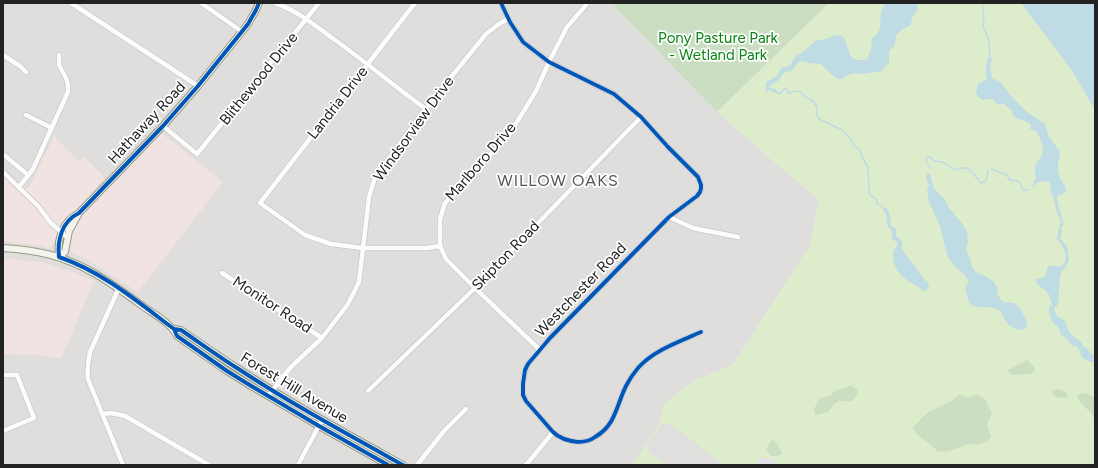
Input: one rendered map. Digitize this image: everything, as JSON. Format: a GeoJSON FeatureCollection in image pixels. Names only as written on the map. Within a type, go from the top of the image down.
{"type":"FeatureCollection","features":[{"type":"Feature","properties":{"kind":"main road","name":"Hathaway Road"},"geometry":{"type":"LineString","coordinates":[[60,258],[64,252],[70,228],[79,213],[163,126],[198,86],[253,15],[258,3]]}},
{"type":"Feature","properties":{"kind":"main road","name":"Hathaway Road"},"geometry":{"type":"LineString","coordinates":[[60,258],[58,250],[62,232],[72,216],[79,213]]}},
{"type":"Feature","properties":{"kind":"main road","name":"Forest Hill Avenue"},"geometry":{"type":"LineString","coordinates":[[3,248],[34,252],[60,258],[87,269],[119,288],[174,329],[178,336],[204,356],[227,371],[388,465]]}},
{"type":"Feature","properties":{"kind":"main road","name":"Forest Hill Avenue"},"geometry":{"type":"LineString","coordinates":[[174,329],[182,330],[272,390],[403,465]]}},
{"type":"Feature","properties":{"kind":"street"},"geometry":{"type":"LineString","coordinates":[[70,3],[198,86]]}},
{"type":"Feature","properties":{"kind":"street"},"geometry":{"type":"LineString","coordinates":[[201,3],[241,31]]}},
{"type":"Feature","properties":{"kind":"street"},"geometry":{"type":"LineString","coordinates":[[275,3],[284,6],[307,19],[426,109]]}},
{"type":"Feature","properties":{"kind":"street","name":"Blithewood Drive"},"geometry":{"type":"LineString","coordinates":[[163,126],[198,154],[319,3]]}},
{"type":"Feature","properties":{"kind":"street","name":"Landria Drive"},"geometry":{"type":"LineString","coordinates":[[362,248],[331,244],[305,235],[260,203],[415,3]]}},
{"type":"Feature","properties":{"kind":"street"},"geometry":{"type":"LineString","coordinates":[[500,3],[508,19],[523,42],[549,62],[614,94],[641,117]]}},
{"type":"Feature","properties":{"kind":"street","name":"Marlboro Drive"},"geometry":{"type":"LineString","coordinates":[[440,246],[440,219],[445,203],[509,135],[536,91],[567,27],[586,5]]}},
{"type":"Feature","properties":{"kind":"street","name":"Windsorview Drive"},"geometry":{"type":"LineString","coordinates":[[268,396],[291,367],[322,338],[348,304],[359,282],[369,197],[375,177],[426,109],[486,34],[508,19]]}},
{"type":"Feature","properties":{"kind":"street"},"geometry":{"type":"LineString","coordinates":[[3,55],[20,66],[26,72]]}},
{"type":"Feature","properties":{"kind":"street"},"geometry":{"type":"LineString","coordinates":[[19,187],[33,169],[68,92],[66,78],[59,65],[59,55]]}},
{"type":"Feature","properties":{"kind":"street"},"geometry":{"type":"LineString","coordinates":[[26,115],[52,128]]}},
{"type":"Feature","properties":{"kind":"street","name":"Westchester Road"},"geometry":{"type":"LineString","coordinates":[[553,432],[526,401],[523,384],[525,370],[528,364],[669,217],[697,196],[700,192],[701,185],[698,177],[641,117]]}},
{"type":"Feature","properties":{"kind":"street","name":"Skipton Road"},"geometry":{"type":"LineString","coordinates":[[368,391],[475,288],[641,117]]}},
{"type":"Feature","properties":{"kind":"street"},"geometry":{"type":"LineString","coordinates":[[4,155],[28,175]]}},
{"type":"Feature","properties":{"kind":"street"},"geometry":{"type":"LineString","coordinates":[[3,172],[38,206],[51,223],[67,237]]}},
{"type":"Feature","properties":{"kind":"street"},"geometry":{"type":"LineString","coordinates":[[669,217],[693,228],[738,237]]}},
{"type":"Feature","properties":{"kind":"street"},"geometry":{"type":"LineString","coordinates":[[362,248],[428,248],[440,246],[446,259],[540,350]]}},
{"type":"Feature","properties":{"kind":"street","name":"Monitor Road"},"geometry":{"type":"LineString","coordinates":[[222,273],[322,338]]}},
{"type":"Feature","properties":{"kind":"street"},"geometry":{"type":"LineString","coordinates":[[119,288],[103,321],[88,361],[88,379],[123,465]]}},
{"type":"Feature","properties":{"kind":"street"},"geometry":{"type":"LineString","coordinates":[[525,465],[553,432],[564,439],[585,442],[603,432],[611,424],[626,386],[638,368],[664,349],[701,332]]}},
{"type":"Feature","properties":{"kind":"street"},"geometry":{"type":"LineString","coordinates":[[3,375],[17,375],[34,418],[3,431]]}},
{"type":"Feature","properties":{"kind":"street"},"geometry":{"type":"LineString","coordinates":[[418,465],[444,432],[466,409]]}},
{"type":"Feature","properties":{"kind":"street"},"geometry":{"type":"LineString","coordinates":[[102,414],[112,413],[125,416],[209,465]]}},
{"type":"Feature","properties":{"kind":"street"},"geometry":{"type":"LineString","coordinates":[[298,465],[322,420]]}},
{"type":"Feature","properties":{"kind":"shaded area"},"geometry":{"type":"Polygon","coordinates":[[[3,3],[613,3],[613,5],[717,112],[819,200],[810,246],[733,365],[696,380],[664,404],[659,425],[632,465],[3,465],[3,3]]]}},
{"type":"Feature","properties":{"kind":"shaded area"},"geometry":{"type":"Polygon","coordinates":[[[160,132],[223,182],[138,292],[90,261],[73,253],[69,248],[70,237],[74,224],[160,132]]]}},
{"type":"Feature","properties":{"kind":"shaded area"},"geometry":{"type":"Polygon","coordinates":[[[54,136],[79,161],[84,157],[105,178],[63,223],[50,249],[41,246],[3,241],[3,176],[28,189],[54,136]]]}},
{"type":"Feature","properties":{"kind":"shaded area"},"geometry":{"type":"Polygon","coordinates":[[[3,258],[41,262],[70,271],[94,281],[61,359],[40,355],[3,354],[3,258]]]}},
{"type":"Feature","properties":{"kind":"shaded area"},"geometry":{"type":"Polygon","coordinates":[[[668,422],[724,465],[666,465],[647,451],[649,448],[646,446],[663,423],[667,425],[668,422]]]}},
{"type":"Feature","properties":{"kind":"shaded area"},"geometry":{"type":"Polygon","coordinates":[[[761,457],[765,459],[772,459],[779,465],[766,465],[765,463],[759,465],[756,463],[761,457]]]}},
{"type":"Feature","properties":{"kind":"green space","name":"Pony Pasture Park - Wetland Park"},"geometry":{"type":"Polygon","coordinates":[[[613,3],[829,3],[717,112],[613,5],[613,3]]]}},
{"type":"Feature","properties":{"kind":"green space"},"geometry":{"type":"Polygon","coordinates":[[[829,3],[1021,3],[1071,69],[1095,110],[1095,397],[1090,395],[1081,403],[1094,420],[1095,465],[632,465],[659,425],[664,404],[696,380],[733,365],[810,246],[819,200],[717,112],[829,3]]]}},
{"type":"Feature","properties":{"kind":"green space"},"geometry":{"type":"Polygon","coordinates":[[[1027,360],[1035,368],[1034,372],[1029,374],[1012,375],[1009,373],[1008,370],[1027,360]]]}},
{"type":"Feature","properties":{"kind":"green space"},"geometry":{"type":"Polygon","coordinates":[[[849,386],[857,389],[858,392],[853,400],[839,401],[834,404],[829,411],[817,415],[815,414],[815,407],[819,400],[824,397],[831,396],[837,390],[849,386]]]}},
{"type":"Feature","properties":{"kind":"green space"},"geometry":{"type":"Polygon","coordinates":[[[1058,389],[1065,391],[1068,396],[1060,398],[1054,396],[1052,392],[1058,389]]]}},
{"type":"Feature","properties":{"kind":"green space"},"geometry":{"type":"Polygon","coordinates":[[[1084,393],[1095,397],[1095,422],[1093,416],[1078,399],[1077,396],[1084,393]]]}},
{"type":"Feature","properties":{"kind":"green space"},"geometry":{"type":"Polygon","coordinates":[[[960,394],[972,397],[976,394],[985,399],[992,413],[987,425],[991,436],[985,443],[965,445],[948,451],[937,451],[912,428],[928,412],[950,402],[960,394]]]}},
{"type":"Feature","properties":{"kind":"green space"},"geometry":{"type":"Polygon","coordinates":[[[773,439],[782,454],[771,456],[767,451],[767,447],[773,439]]]}},
{"type":"Feature","properties":{"kind":"water"},"geometry":{"type":"Polygon","coordinates":[[[886,3],[917,3],[918,9],[912,18],[910,26],[903,29],[896,35],[895,45],[889,51],[889,62],[882,71],[863,74],[850,74],[842,79],[838,79],[821,64],[801,61],[796,64],[792,71],[784,72],[779,80],[769,86],[770,88],[776,89],[778,92],[786,88],[790,92],[792,91],[792,93],[788,94],[786,90],[784,90],[781,94],[777,94],[768,90],[766,93],[766,82],[777,76],[781,68],[789,66],[797,55],[803,52],[815,41],[836,35],[842,36],[851,57],[857,60],[867,60],[871,49],[872,38],[880,29],[881,12],[886,3]]]}},
{"type":"Feature","properties":{"kind":"water"},"geometry":{"type":"Polygon","coordinates":[[[1021,3],[1095,3],[1095,110],[1071,69],[1021,3]]]}},
{"type":"Feature","properties":{"kind":"water"},"geometry":{"type":"Polygon","coordinates":[[[988,57],[992,58],[990,66],[992,78],[1000,82],[1027,112],[1045,124],[1049,137],[1059,150],[1060,155],[1058,169],[1066,191],[1057,198],[1064,224],[1061,227],[1062,233],[1060,238],[1068,248],[1069,261],[1062,271],[1059,284],[1058,302],[1057,306],[1054,308],[1057,316],[1065,321],[1070,333],[1095,356],[1095,363],[1083,358],[1078,347],[1072,345],[1064,336],[1061,335],[1059,328],[1052,321],[1050,316],[1049,307],[1052,305],[1050,297],[1047,292],[1037,284],[1036,279],[1045,277],[1048,266],[1051,265],[1058,267],[1063,265],[1065,261],[1066,256],[1064,249],[1057,238],[1061,222],[1054,198],[1051,193],[1050,183],[1047,181],[1034,182],[1036,178],[1036,165],[1043,152],[1043,147],[1038,133],[1030,129],[1030,123],[1014,117],[1012,111],[1004,104],[997,104],[992,99],[982,100],[977,95],[976,91],[978,84],[986,80],[988,57]]]}},
{"type":"Feature","properties":{"kind":"water"},"geometry":{"type":"Polygon","coordinates":[[[927,173],[930,174],[934,189],[945,199],[948,207],[962,223],[967,232],[968,241],[966,250],[972,267],[976,272],[994,282],[1001,300],[1004,302],[1014,303],[1020,308],[1027,321],[1027,326],[1024,329],[1015,329],[1010,326],[999,310],[977,307],[970,304],[965,288],[969,281],[963,273],[955,267],[947,255],[940,226],[929,202],[927,190],[929,186],[926,177],[927,173]]]}},
{"type":"Feature","properties":{"kind":"water"},"geometry":{"type":"Polygon","coordinates":[[[883,208],[886,208],[889,212],[891,226],[896,229],[896,236],[903,242],[901,248],[924,279],[928,282],[929,287],[926,291],[907,280],[895,267],[893,252],[898,243],[892,239],[892,231],[888,226],[883,208]]]}},
{"type":"Feature","properties":{"kind":"waterway"},"geometry":{"type":"LineString","coordinates":[[982,3],[984,16],[983,26],[989,42],[990,57]]}},
{"type":"Feature","properties":{"kind":"waterway"},"geometry":{"type":"LineString","coordinates":[[792,92],[801,92],[805,97],[812,100],[817,107],[817,115],[819,119],[842,130],[860,150],[868,167],[870,195],[876,199],[877,203],[883,208]]}},
{"type":"Feature","properties":{"kind":"waterway"},"geometry":{"type":"LineString","coordinates":[[930,168],[926,161],[926,158],[928,157],[934,161],[943,162],[955,170],[961,168],[968,169],[981,183],[986,180],[988,170]]}},
{"type":"Feature","properties":{"kind":"waterway"},"geometry":{"type":"LineString","coordinates":[[992,169],[1006,174],[1010,180],[1019,182],[1023,190],[1029,190]]}},
{"type":"Feature","properties":{"kind":"waterway"},"geometry":{"type":"LineString","coordinates":[[1033,187],[1035,183]]}},
{"type":"Feature","properties":{"kind":"cycle path"},"geometry":{"type":"LineString","coordinates":[[59,257],[60,238],[68,221],[79,213],[163,126],[198,86],[248,24],[259,3]]}},
{"type":"Feature","properties":{"kind":"cycle path"},"geometry":{"type":"LineString","coordinates":[[501,3],[510,22],[523,42],[549,62],[614,94],[641,117],[698,177],[701,185],[700,192],[697,196],[669,217],[550,338],[528,364],[525,370],[523,384],[523,395],[526,401],[558,436],[574,442],[589,440],[607,427],[615,414],[628,382],[636,370],[644,362],[659,351],[701,332]]}},
{"type":"Feature","properties":{"kind":"cycle path"},"geometry":{"type":"LineString","coordinates":[[59,257],[75,263],[120,288],[174,329],[177,336],[227,371],[388,465]]}},
{"type":"Feature","properties":{"kind":"cycle path"},"geometry":{"type":"LineString","coordinates":[[174,329],[181,330],[257,381],[298,406],[403,465]]}},
{"type":"Feature","properties":{"kind":"district","name":"WILLOW OAKS"},"geometry":{"type":"Point","coordinates":[558,181]}}]}
